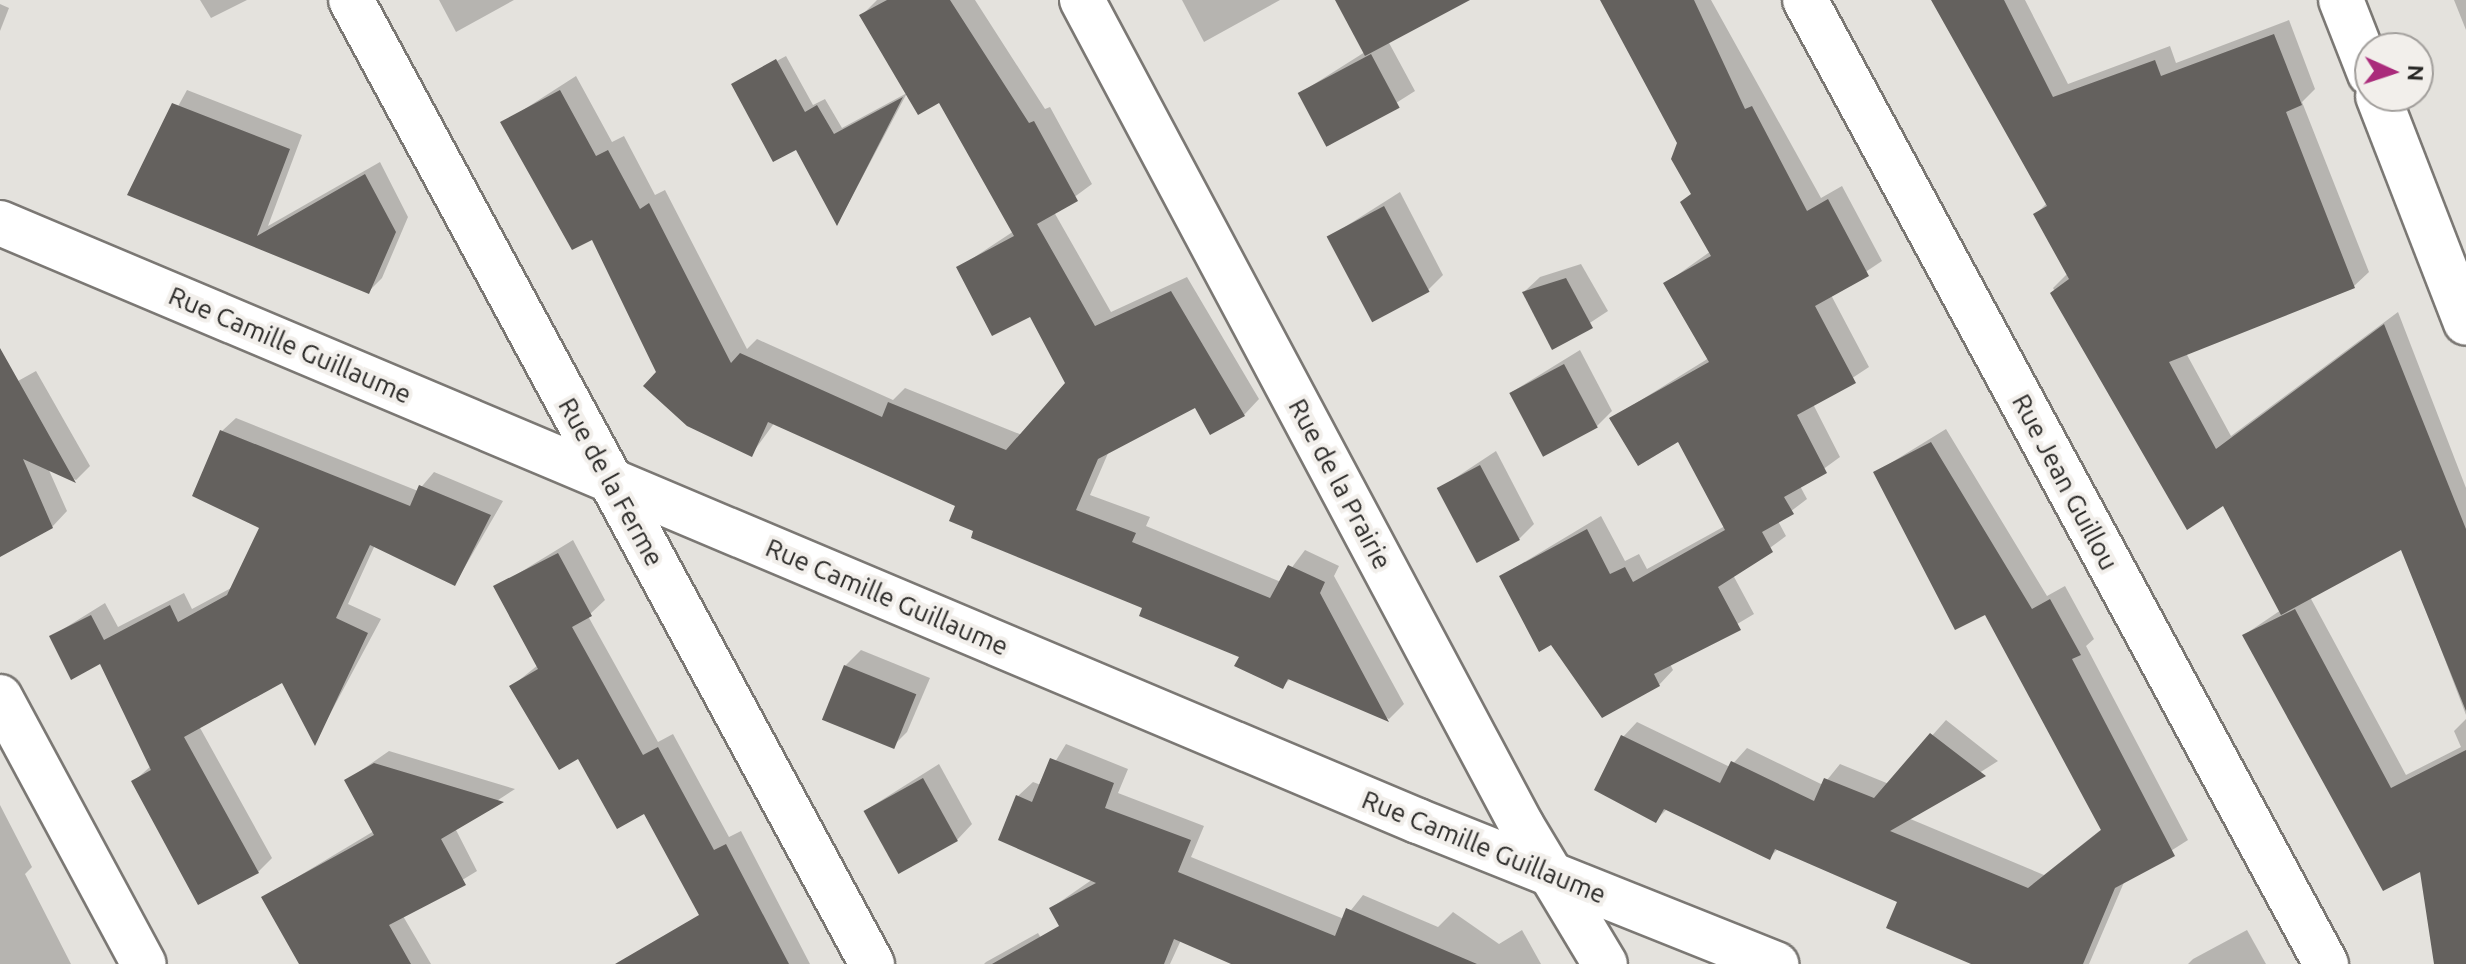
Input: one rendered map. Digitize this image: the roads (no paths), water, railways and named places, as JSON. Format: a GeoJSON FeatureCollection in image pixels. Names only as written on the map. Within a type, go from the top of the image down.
{"type":"FeatureCollection","features":[{"type":"Feature","properties":{"kind":"street","name":"Rue de la Ferme"},"geometry":{"type":"LineString","coordinates":[[351,0],[872,964]]}},
{"type":"Feature","properties":{"kind":"street","name":"Rue de la Prairie"},"geometry":{"type":"LineString","coordinates":[[1082,0],[1605,964]]}},
{"type":"Feature","properties":{"kind":"street","name":"Rue Jean Guillou"},"geometry":{"type":"LineString","coordinates":[[1805,0],[2326,964]]}},
{"type":"Feature","properties":{"kind":"street"},"geometry":{"type":"LineString","coordinates":[[2341,0],[2354,33]]}},
{"type":"Feature","properties":{"kind":"street"},"geometry":{"type":"LineString","coordinates":[[2384,112],[2466,323]]}},
{"type":"Feature","properties":{"kind":"street","name":"Rue Camille Guillaume"},"geometry":{"type":"LineString","coordinates":[[0,223],[1556,878],[1776,964]]}},
{"type":"Feature","properties":{"kind":"street"},"geometry":{"type":"LineString","coordinates":[[0,697],[144,964]]}}]}
